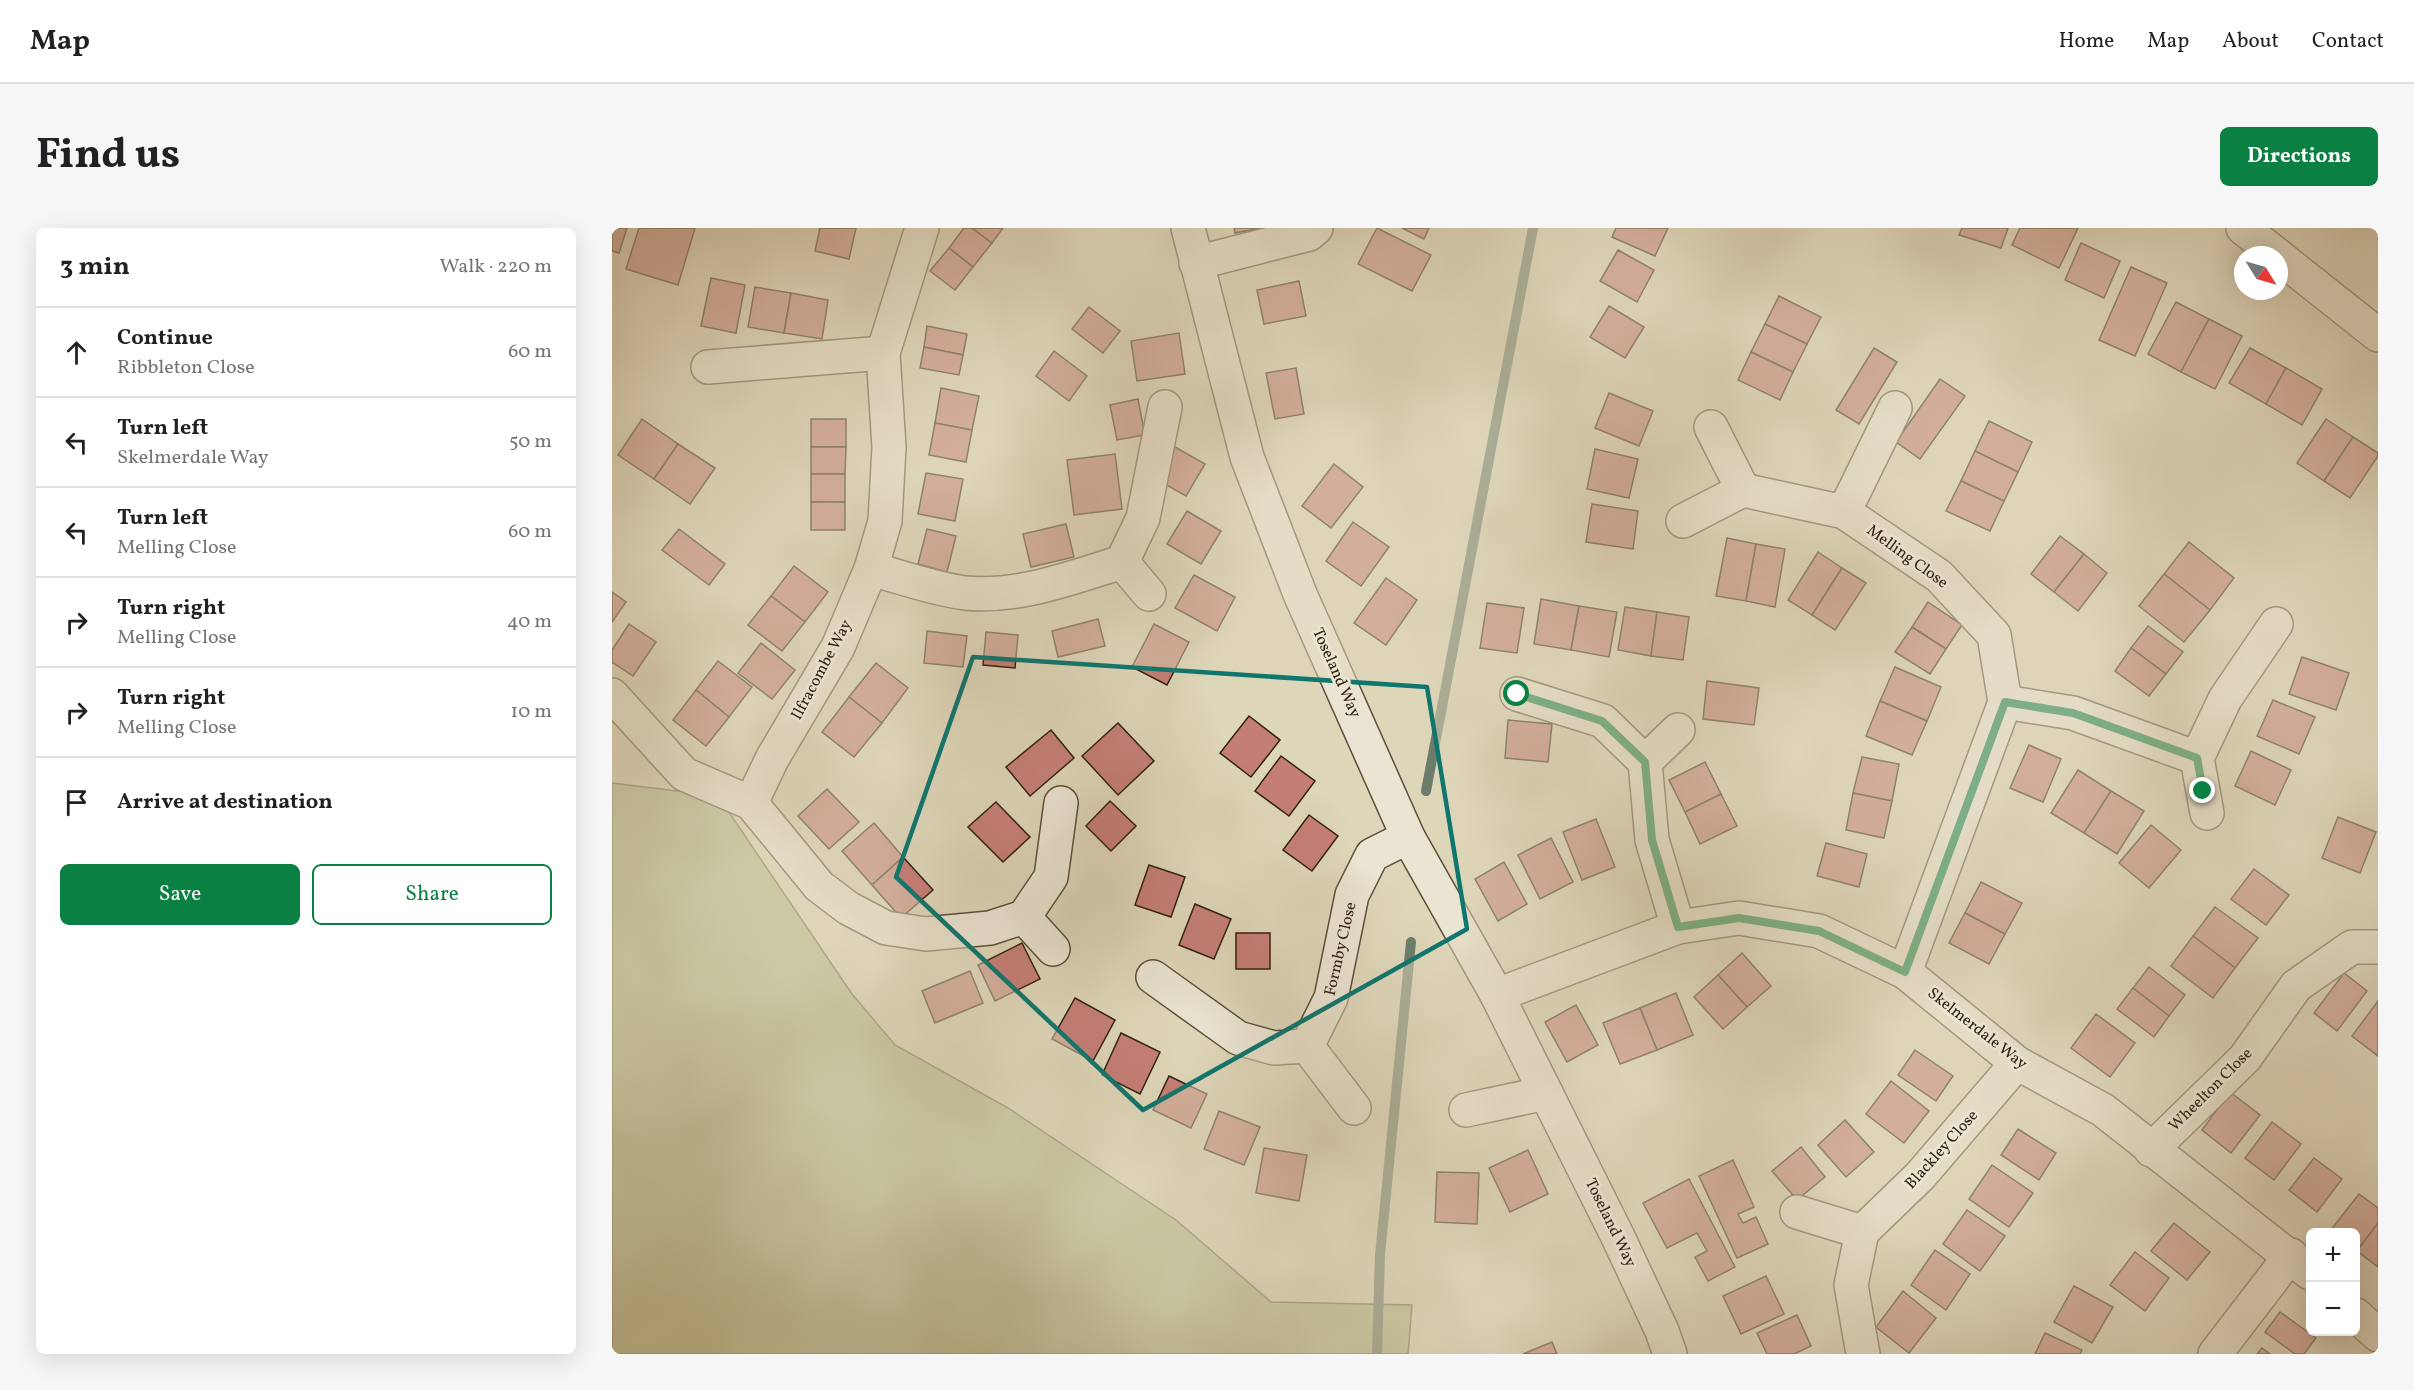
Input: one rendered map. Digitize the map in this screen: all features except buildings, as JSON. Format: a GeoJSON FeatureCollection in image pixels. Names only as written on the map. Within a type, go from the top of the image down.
{"type":"FeatureCollection","features":[{"type":"Feature","properties":{"kind":"street","name":"Ilfracombe Way"},"geometry":{"type":"LineString","coordinates":[[751,803],[772,759],[838,647],[871,569],[885,521],[889,447],[883,353],[922,228]]}},
{"type":"Feature","properties":{"kind":"street","name":"Toseland Way"},"geometry":{"type":"LineString","coordinates":[[1188,228],[1247,457],[1300,594],[1408,837],[1497,995],[1623,1248],[1662,1331],[1670,1354]]}},
{"type":"Feature","properties":{"kind":"street"},"geometry":{"type":"LineString","coordinates":[[1196,263],[1309,234],[1316,228]]}},
{"type":"Feature","properties":{"kind":"street"},"geometry":{"type":"LineString","coordinates":[[2243,228],[2378,335]]}},
{"type":"Feature","properties":{"kind":"street"},"geometry":{"type":"LineString","coordinates":[[708,367],[883,353]]}},
{"type":"Feature","properties":{"kind":"street"},"geometry":{"type":"LineString","coordinates":[[871,569],[964,593],[1005,593],[1051,584],[1122,562],[1143,518],[1165,407]]}},
{"type":"Feature","properties":{"kind":"street"},"geometry":{"type":"LineString","coordinates":[[1844,512],[1895,408]]}},
{"type":"Feature","properties":{"kind":"street"},"geometry":{"type":"LineString","coordinates":[[1683,521],[1743,490],[1711,427]]}},
{"type":"Feature","properties":{"kind":"street","name":"Melling Close"},"geometry":{"type":"LineString","coordinates":[[1743,490],[1844,512],[1939,576],[1994,635],[2005,702],[1905,972]]}},
{"type":"Feature","properties":{"kind":"street"},"geometry":{"type":"LineString","coordinates":[[1122,562],[1149,594]]}},
{"type":"Feature","properties":{"kind":"street"},"geometry":{"type":"LineString","coordinates":[[2207,813],[2197,758],[2225,699],[2276,624]]}},
{"type":"Feature","properties":{"kind":"street"},"geometry":{"type":"LineString","coordinates":[[612,694],[684,774],[751,803],[783,845],[819,886],[848,908],[886,928],[926,934],[990,928],[1024,917],[1051,877],[1061,803]]}},
{"type":"Feature","properties":{"kind":"street"},"geometry":{"type":"LineString","coordinates":[[1517,694],[1602,721],[1645,762],[1652,840],[1678,927]]}},
{"type":"Feature","properties":{"kind":"street"},"geometry":{"type":"LineString","coordinates":[[2005,702],[2073,713],[2197,758]]}},
{"type":"Feature","properties":{"kind":"street"},"geometry":{"type":"LineString","coordinates":[[1645,762],[1678,730]]}},
{"type":"Feature","properties":{"kind":"street","name":"Formby Close"},"geometry":{"type":"LineString","coordinates":[[1306,1046],[1331,998],[1352,895],[1372,855],[1408,837]]}},
{"type":"Feature","properties":{"kind":"street"},"geometry":{"type":"LineString","coordinates":[[1024,917],[1053,949]]}},
{"type":"Feature","properties":{"kind":"street","name":"Skelmerdale Way"},"geometry":{"type":"LineString","coordinates":[[1497,995],[1678,927],[1739,918],[1819,931],[1905,972],[2017,1063],[2103,1110],[2151,1150],[2301,1264]]}},
{"type":"Feature","properties":{"kind":"street","name":"Wheelton Close"},"geometry":{"type":"LineString","coordinates":[[2151,1150],[2245,1058],[2296,986],[2352,947],[2378,947]]}},
{"type":"Feature","properties":{"kind":"street"},"geometry":{"type":"LineString","coordinates":[[1153,977],[1238,1038],[1274,1048],[1306,1046],[1354,1108]]}},
{"type":"Feature","properties":{"kind":"street","name":"Blackley Close"},"geometry":{"type":"LineString","coordinates":[[1862,1232],[1920,1176],[2017,1063]]}},
{"type":"Feature","properties":{"kind":"street"},"geometry":{"type":"LineString","coordinates":[[1466,1110],[1546,1093]]}},
{"type":"Feature","properties":{"kind":"street"},"geometry":{"type":"LineString","coordinates":[[1797,1212],[1862,1232],[1851,1285],[1863,1354]]}},
{"type":"Feature","properties":{"kind":"street"},"geometry":{"type":"LineString","coordinates":[[2215,1354],[2301,1264]]}},
{"type":"Feature","properties":{"kind":"street"},"geometry":{"type":"LineString","coordinates":[[2360,1319],[2378,1335]]}},
{"type":"Feature","properties":{"kind":"highlighted area"},"geometry":{"type":"Polygon","coordinates":[[[973,657],[1427,687],[1467,929],[1143,1110],[896,877],[973,657]]]}},
{"type":"Feature","properties":{"kind":"green space"},"geometry":{"type":"Polygon","coordinates":[[[612,783],[718,796],[852,994],[895,1045],[1008,1108],[1176,1220],[1271,1302],[1412,1305],[1408,1354],[612,1354],[612,783]]]}},
{"type":"Feature","properties":{"kind":"waterway"},"geometry":{"type":"LineString","coordinates":[[1426,791],[1533,228]]}},
{"type":"Feature","properties":{"kind":"waterway"},"geometry":{"type":"LineString","coordinates":[[1377,1354],[1380,1255],[1411,942]]}},
{"type":"Feature","properties":{"kind":"route"},"geometry":{"type":"LineString","coordinates":[[1517,694],[1602,721],[1645,762],[1652,840],[1678,927],[1739,918],[1819,931],[1905,972],[2005,702],[2073,713],[2197,758],[2203,791]]}}]}
